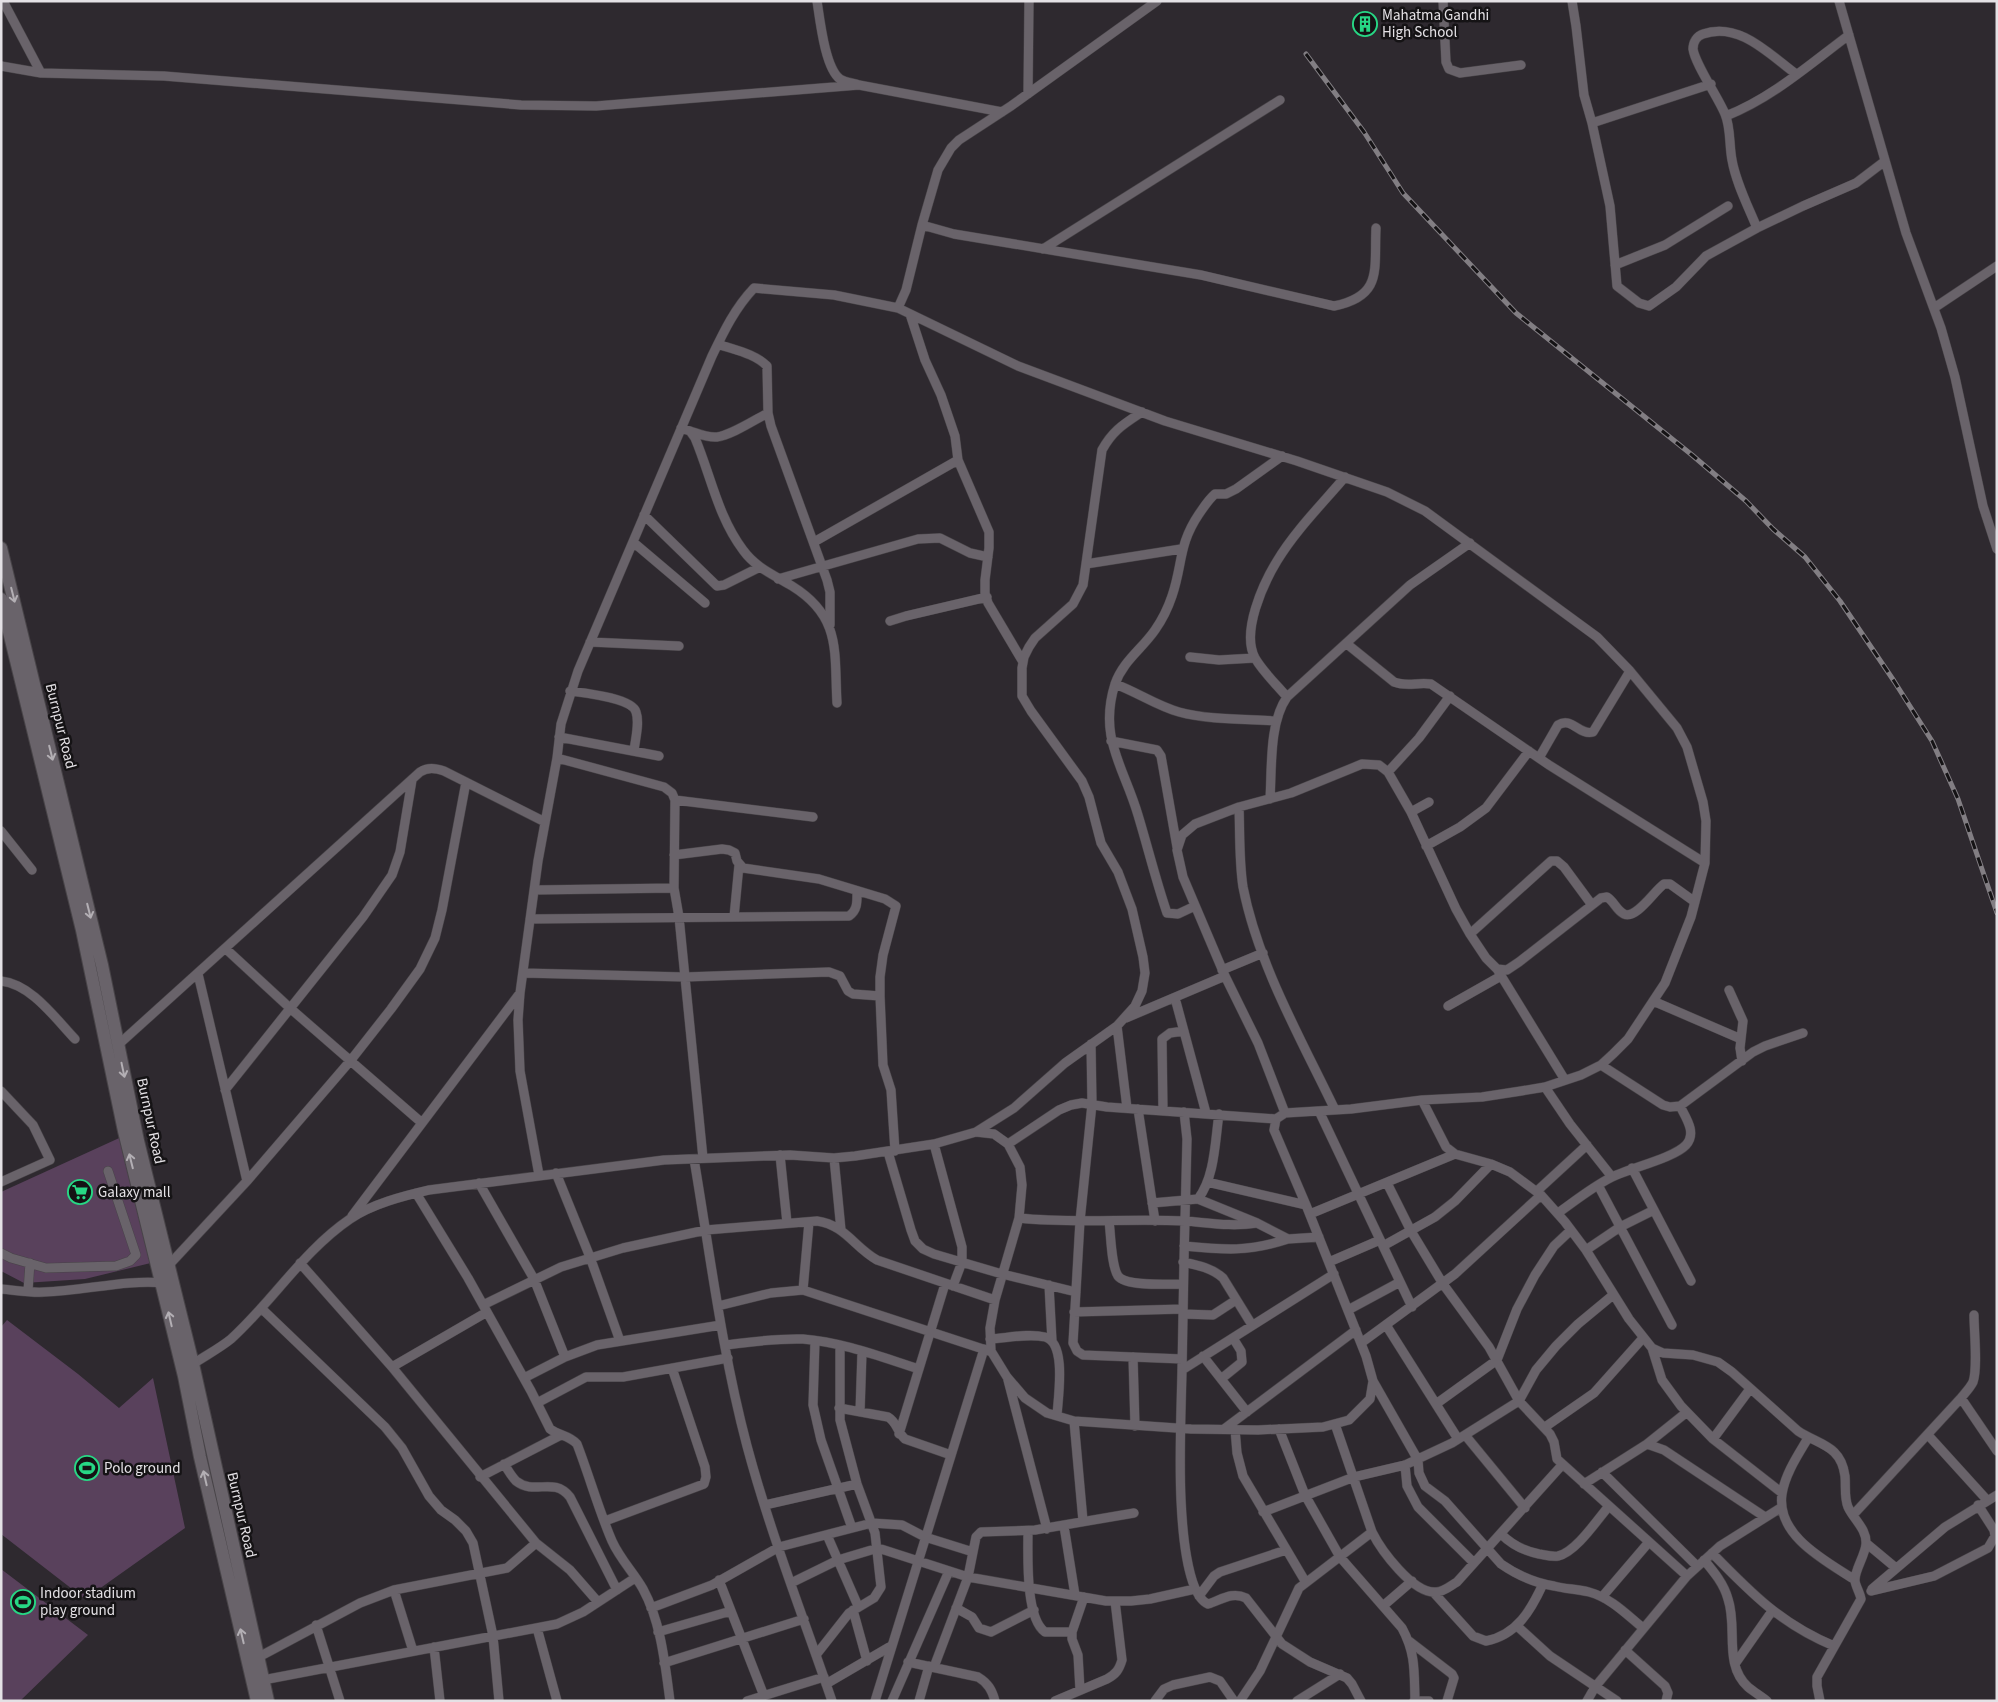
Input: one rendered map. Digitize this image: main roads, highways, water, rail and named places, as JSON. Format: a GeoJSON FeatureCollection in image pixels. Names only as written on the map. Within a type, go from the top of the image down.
{"type":"FeatureCollection","features":[{"type":"Feature","properties":{"kind":"railway"},"geometry":{"type":"LineString","coordinates":[[1306,54],[1364,132],[1403,193],[1516,313],[1692,455],[1746,501],[1773,529],[1805,557],[1840,601],[1932,741],[1958,799],[1997,913]]}},
{"type":"Feature","properties":{"kind":"place","name":"Mahatma Gandhi High School"},"geometry":{"type":"Point","coordinates":[1365,24]}},
{"type":"Feature","properties":{"kind":"place","name":"Galaxy mall"},"geometry":{"type":"Point","coordinates":[80,1192]}},
{"type":"Feature","properties":{"kind":"place","name":"Polo ground"},"geometry":{"type":"Point","coordinates":[87,1468]}},
{"type":"Feature","properties":{"kind":"place","name":"Indoor stadium play ground"},"geometry":{"type":"Point","coordinates":[23,1602]}}]}
